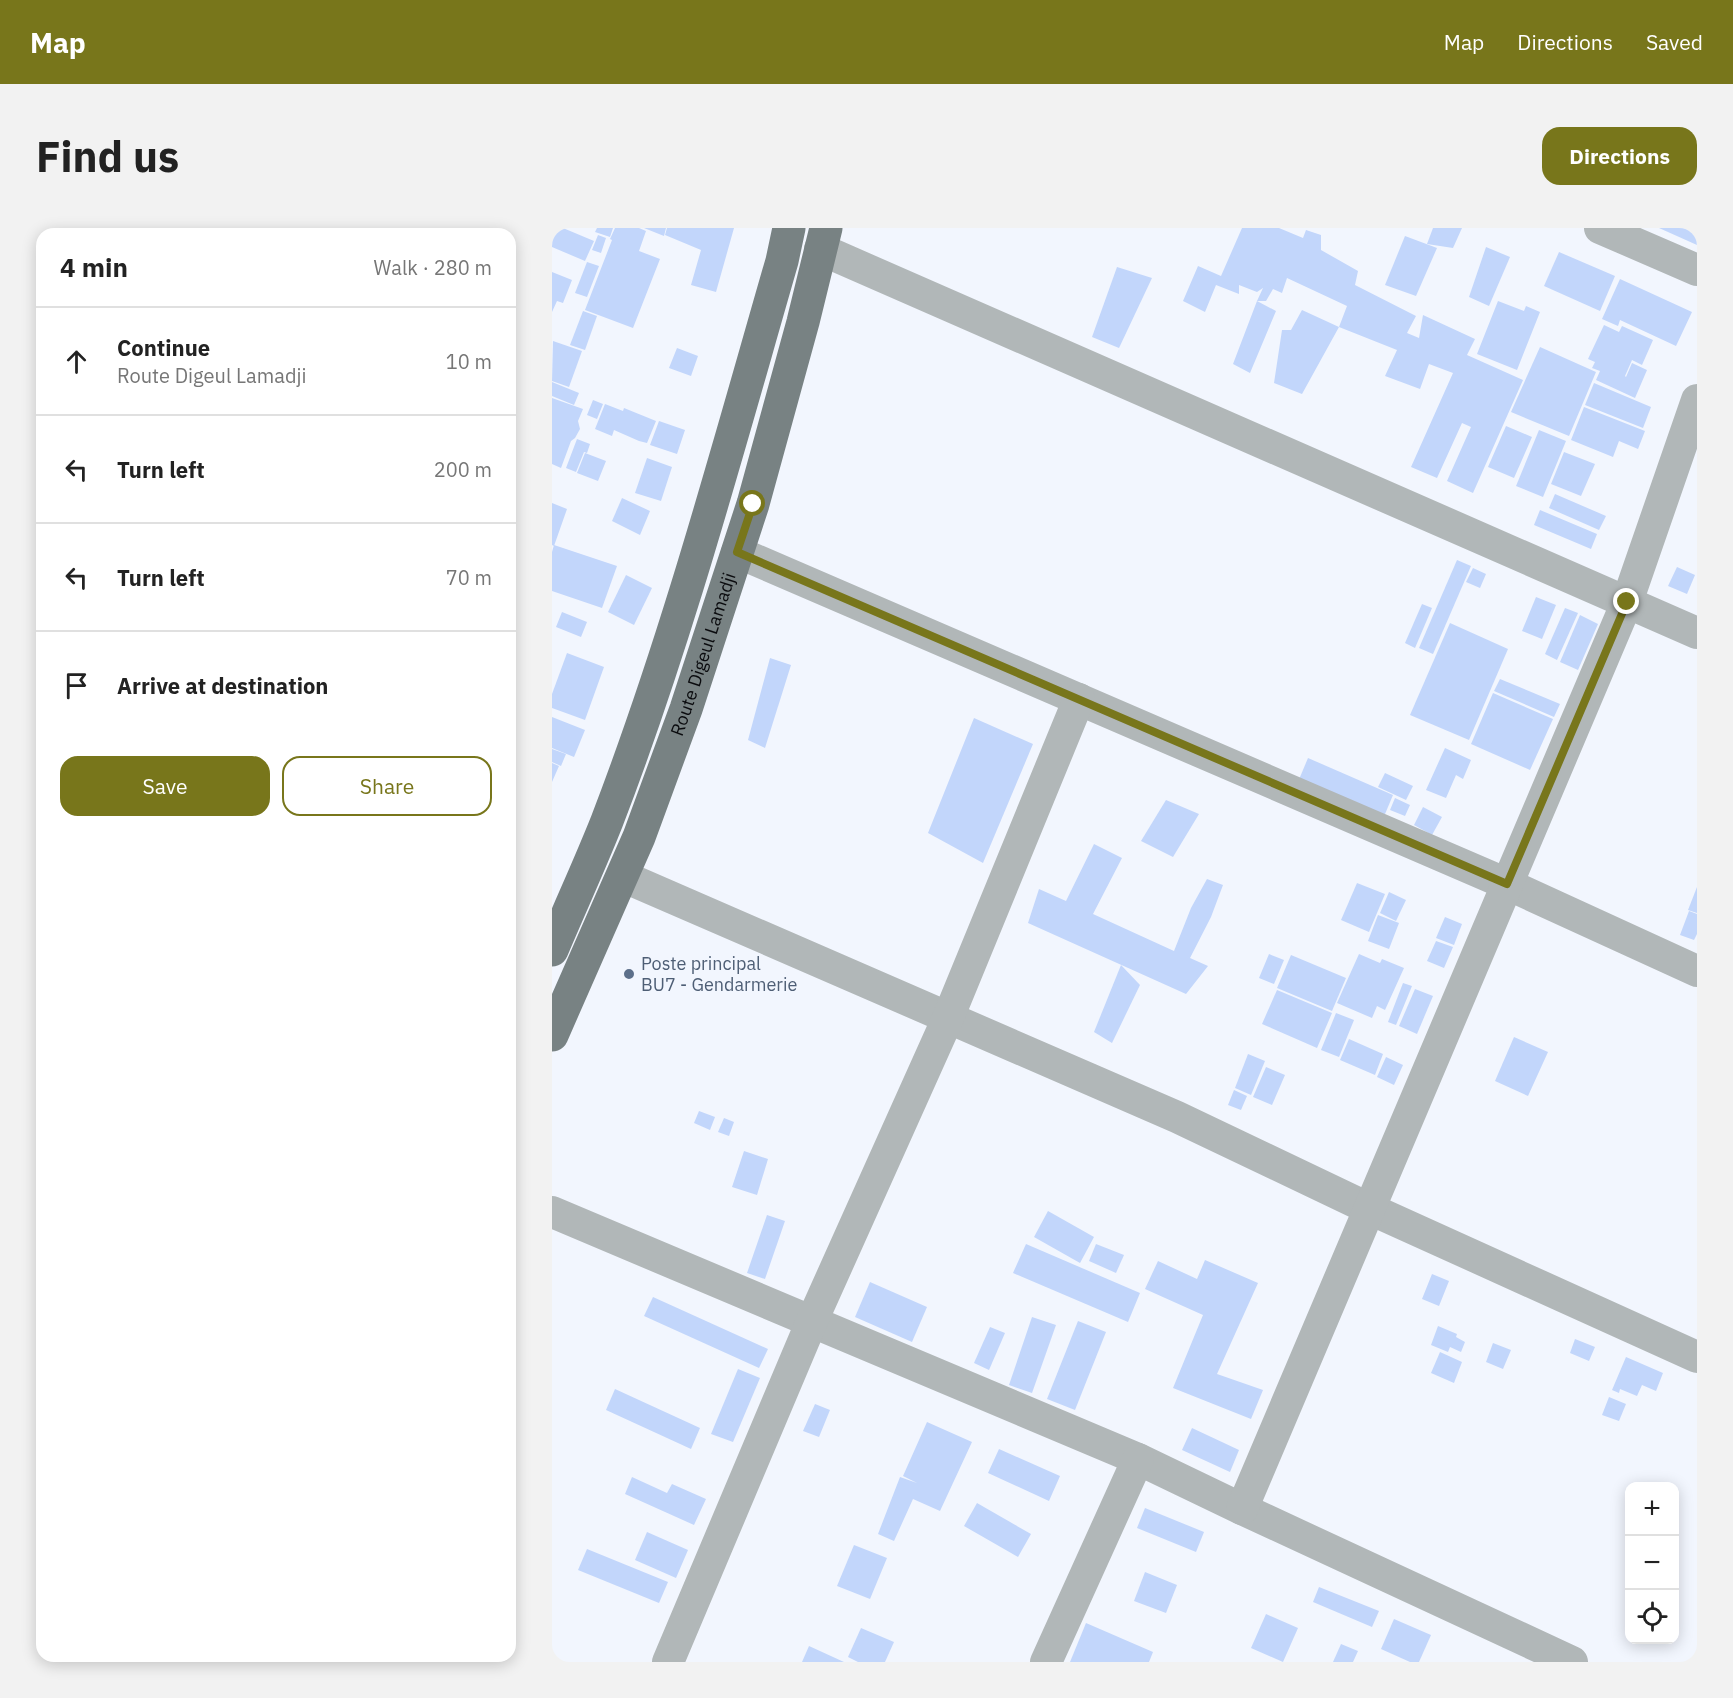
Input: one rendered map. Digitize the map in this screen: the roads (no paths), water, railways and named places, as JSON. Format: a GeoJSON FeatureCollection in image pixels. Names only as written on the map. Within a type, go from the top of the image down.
{"type":"FeatureCollection","features":[{"type":"Feature","properties":{"kind":"main road"},"geometry":{"type":"LineString","coordinates":[[555,933],[607,821],[652,695],[716,493],[782,261],[789,228]]}},
{"type":"Feature","properties":{"kind":"main road","name":"Route Digeul Lamadji"},"geometry":{"type":"LineString","coordinates":[[552,1035],[639,837],[687,710],[753,504],[823,239]]}},
{"type":"Feature","properties":{"kind":"street"},"geometry":{"type":"LineString","coordinates":[[1600,228],[1697,270]]}},
{"type":"Feature","properties":{"kind":"street"},"geometry":{"type":"LineString","coordinates":[[823,239],[1697,633]]}},
{"type":"Feature","properties":{"kind":"street"},"geometry":{"type":"LineString","coordinates":[[1242,1509],[1627,602],[1697,400]]}},
{"type":"Feature","properties":{"kind":"street"},"geometry":{"type":"LineString","coordinates":[[737,552],[1507,884],[1697,971]]}},
{"type":"Feature","properties":{"kind":"street"},"geometry":{"type":"LineString","coordinates":[[668,1662],[812,1321],[948,1018],[1079,699]]}},
{"type":"Feature","properties":{"kind":"street"},"geometry":{"type":"LineString","coordinates":[[622,876],[1177,1117],[1370,1209],[1697,1357]]}},
{"type":"Feature","properties":{"kind":"street"},"geometry":{"type":"LineString","coordinates":[[552,1212],[1138,1459],[1572,1662]]}},
{"type":"Feature","properties":{"kind":"street"},"geometry":{"type":"LineString","coordinates":[[1046,1662],[1138,1459]]}},
{"type":"Feature","properties":{"kind":"place","name":"Poste principal BU7 - Gendarmerie"},"geometry":{"type":"Point","coordinates":[629,974]}}]}
